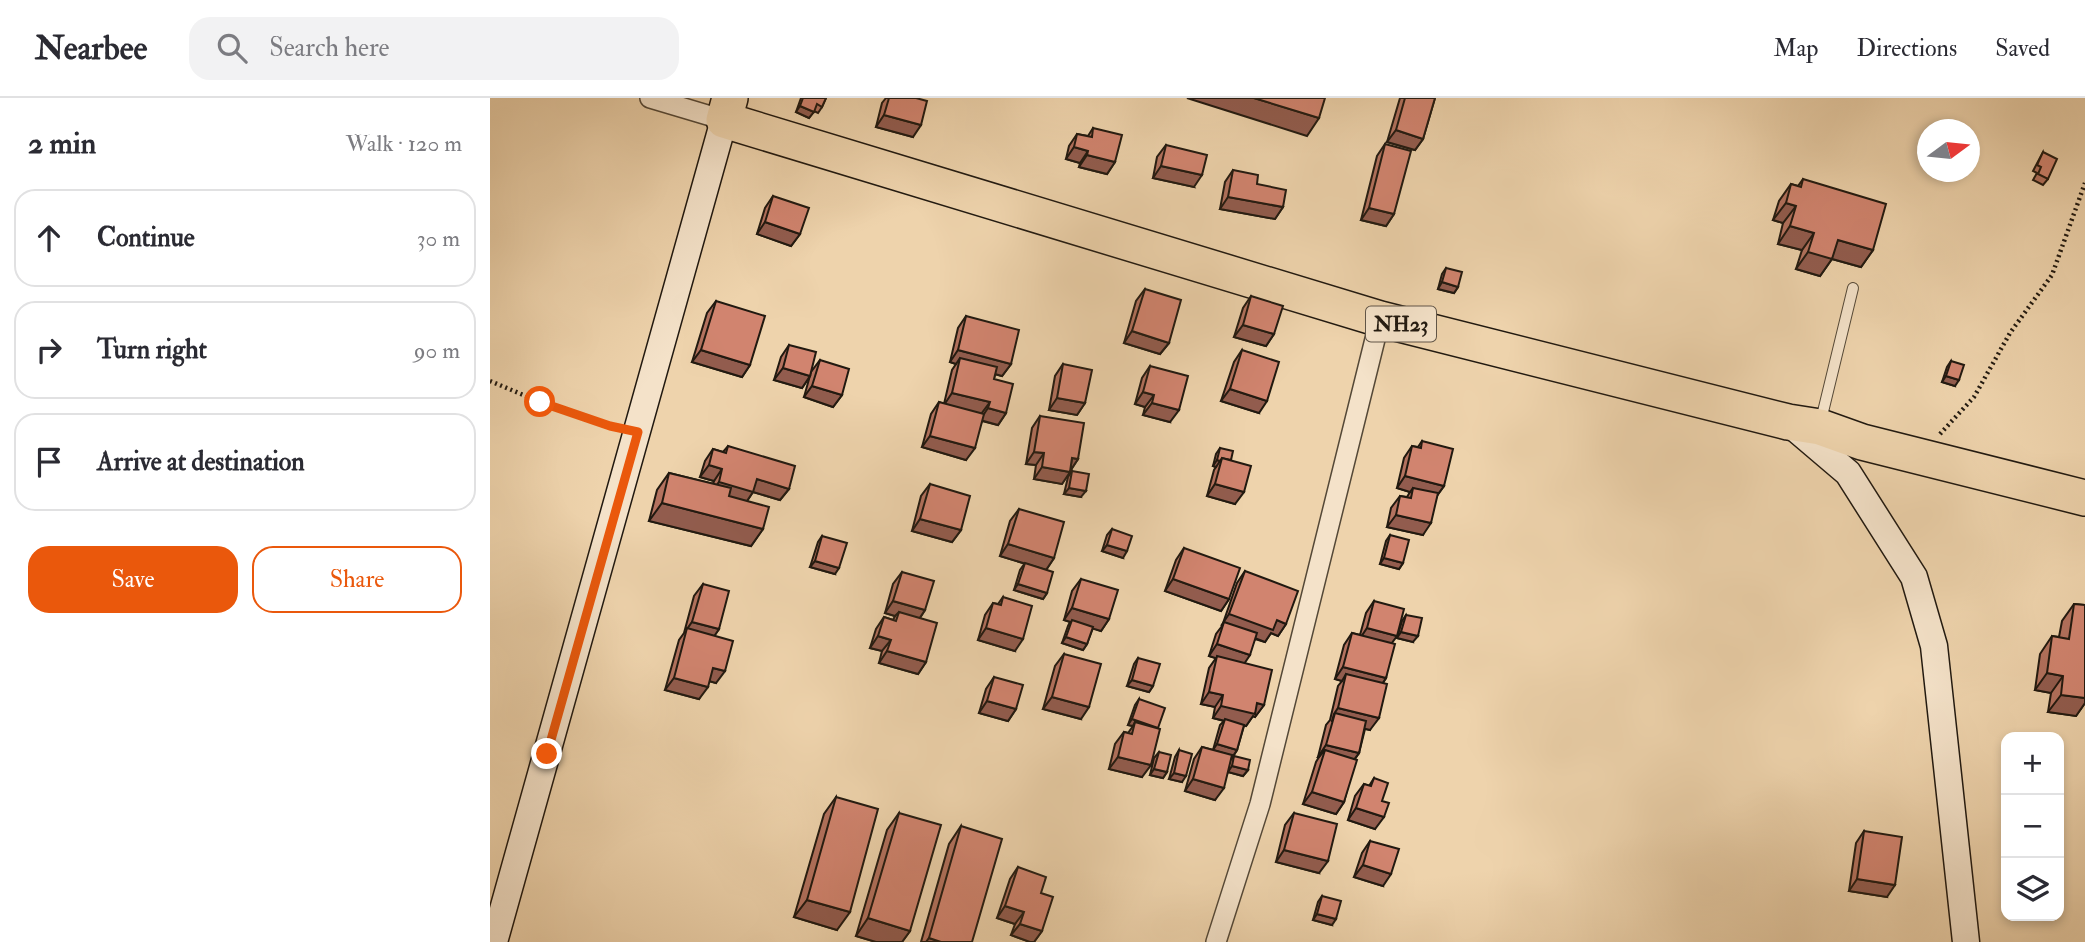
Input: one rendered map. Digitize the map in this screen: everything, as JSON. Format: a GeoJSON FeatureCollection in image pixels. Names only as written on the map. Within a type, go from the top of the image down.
{"type":"FeatureCollection","features":[{"type":"Feature","properties":{"kind":"highway","name":"NH23"},"geometry":{"type":"LineString","coordinates":[[727,109],[1380,319],[1804,424],[1862,442],[2085,498]]}},
{"type":"Feature","properties":{"kind":"street"},"geometry":{"type":"LineString","coordinates":[[494,942],[727,109],[650,98]]}},
{"type":"Feature","properties":{"kind":"street"},"geometry":{"type":"LineString","coordinates":[[1216,942],[1260,804],[1380,319]]}},
{"type":"Feature","properties":{"kind":"street"},"geometry":{"type":"LineString","coordinates":[[1804,424],[1848,473],[1914,577],[1934,646],[1966,942]]}},
{"type":"Feature","properties":{"kind":"lane"},"geometry":{"type":"LineString","coordinates":[[1804,424],[1853,288]]}},
{"type":"Feature","properties":{"kind":"path"},"geometry":{"type":"LineString","coordinates":[[1920,455],[1973,397],[2010,334],[2052,275],[2085,183]]}},
{"type":"Feature","properties":{"kind":"path"},"geometry":{"type":"LineString","coordinates":[[490,381],[540,402],[610,426],[638,432]]}},
{"type":"Feature","properties":{"kind":"building"},"geometry":{"type":"Polygon","coordinates":[[[803,98],[826,98],[822,107],[817,104],[814,112],[800,106],[803,98]]]}},
{"type":"Feature","properties":{"kind":"building"},"geometry":{"type":"Polygon","coordinates":[[[889,98],[916,98],[927,101],[921,125],[884,115],[889,98]]]}},
{"type":"Feature","properties":{"kind":"building"},"geometry":{"type":"Polygon","coordinates":[[[1254,98],[1325,98],[1319,118],[1254,98]]]}},
{"type":"Feature","properties":{"kind":"building"},"geometry":{"type":"Polygon","coordinates":[[[1405,98],[1435,98],[1423,139],[1396,130],[1405,98]]]}},
{"type":"Feature","properties":{"kind":"building"},"geometry":{"type":"Polygon","coordinates":[[[1093,128],[1122,135],[1115,162],[1087,155],[1088,151],[1074,147],[1077,134],[1092,137],[1093,128]]]}},
{"type":"Feature","properties":{"kind":"building"},"geometry":{"type":"Polygon","coordinates":[[[1385,144],[1411,151],[1394,214],[1369,208],[1385,144]]]}},
{"type":"Feature","properties":{"kind":"building"},"geometry":{"type":"Polygon","coordinates":[[[1166,145],[1207,155],[1202,175],[1161,166],[1166,145]]]}},
{"type":"Feature","properties":{"kind":"building"},"geometry":{"type":"Polygon","coordinates":[[[2043,152],[2057,159],[2048,179],[2038,174],[2041,167],[2037,165],[2043,152]]]}},
{"type":"Feature","properties":{"kind":"building"},"geometry":{"type":"Polygon","coordinates":[[[1233,170],[1258,175],[1257,184],[1286,190],[1283,207],[1228,197],[1233,170]]]}},
{"type":"Feature","properties":{"kind":"building"},"geometry":{"type":"Polygon","coordinates":[[[1803,179],[1886,204],[1873,250],[1838,240],[1832,259],[1808,252],[1814,233],[1790,226],[1796,206],[1786,203],[1791,184],[1801,187],[1803,179]]]}},
{"type":"Feature","properties":{"kind":"building"},"geometry":{"type":"Polygon","coordinates":[[[773,196],[809,208],[800,234],[765,222],[773,196]]]}},
{"type":"Feature","properties":{"kind":"building"},"geometry":{"type":"Polygon","coordinates":[[[1446,268],[1462,272],[1458,287],[1442,282],[1446,268]]]}},
{"type":"Feature","properties":{"kind":"building"},"geometry":{"type":"Polygon","coordinates":[[[1145,289],[1181,300],[1169,343],[1132,331],[1145,289]]]}},
{"type":"Feature","properties":{"kind":"building"},"geometry":{"type":"Polygon","coordinates":[[[1251,296],[1283,306],[1274,334],[1243,325],[1251,296]]]}},
{"type":"Feature","properties":{"kind":"building"},"geometry":{"type":"Polygon","coordinates":[[[716,301],[765,316],[750,365],[701,350],[716,301]]]}},
{"type":"Feature","properties":{"kind":"building"},"geometry":{"type":"Polygon","coordinates":[[[966,316],[1019,330],[1011,364],[958,350],[966,316]]]}},
{"type":"Feature","properties":{"kind":"building"},"geometry":{"type":"Polygon","coordinates":[[[789,345],[816,352],[810,376],[783,368],[789,345]]]}},
{"type":"Feature","properties":{"kind":"building"},"geometry":{"type":"Polygon","coordinates":[[[1242,350],[1279,362],[1267,401],[1230,389],[1242,350]]]}},
{"type":"Feature","properties":{"kind":"building"},"geometry":{"type":"Polygon","coordinates":[[[960,358],[997,367],[994,379],[1013,384],[1006,413],[988,408],[990,402],[952,393],[960,358]]]}},
{"type":"Feature","properties":{"kind":"building"},"geometry":{"type":"Polygon","coordinates":[[[820,360],[849,369],[842,395],[812,386],[820,360]]]}},
{"type":"Feature","properties":{"kind":"building"},"geometry":{"type":"Polygon","coordinates":[[[1951,361],[1964,365],[1959,380],[1946,376],[1951,361]]]}},
{"type":"Feature","properties":{"kind":"building"},"geometry":{"type":"Polygon","coordinates":[[[1063,364],[1092,370],[1085,403],[1057,398],[1063,364]]]}},
{"type":"Feature","properties":{"kind":"building"},"geometry":{"type":"Polygon","coordinates":[[[1150,366],[1188,376],[1179,410],[1152,403],[1154,395],[1143,392],[1150,366]]]}},
{"type":"Feature","properties":{"kind":"building"},"geometry":{"type":"Polygon","coordinates":[[[939,402],[984,414],[975,448],[930,436],[939,402]]]}},
{"type":"Feature","properties":{"kind":"building"},"geometry":{"type":"Polygon","coordinates":[[[1040,416],[1084,423],[1078,459],[1072,458],[1070,472],[1042,467],[1044,453],[1034,452],[1040,416]]]}},
{"type":"Feature","properties":{"kind":"building"},"geometry":{"type":"Polygon","coordinates":[[[1422,441],[1453,449],[1444,486],[1405,476],[1412,446],[1421,448],[1422,441]]]}},
{"type":"Feature","properties":{"kind":"building"},"geometry":{"type":"Polygon","coordinates":[[[728,446],[795,466],[789,489],[757,479],[753,492],[719,482],[722,469],[709,465],[713,449],[726,453],[728,446]]]}},
{"type":"Feature","properties":{"kind":"building"},"geometry":{"type":"Polygon","coordinates":[[[1220,448],[1233,451],[1231,460],[1217,460],[1220,448]]]}},
{"type":"Feature","properties":{"kind":"building"},"geometry":{"type":"Polygon","coordinates":[[[1222,458],[1251,466],[1244,492],[1215,484],[1222,458]]]}},
{"type":"Feature","properties":{"kind":"building"},"geometry":{"type":"Polygon","coordinates":[[[1072,471],[1089,474],[1086,491],[1069,488],[1072,471]]]}},
{"type":"Feature","properties":{"kind":"building"},"geometry":{"type":"Polygon","coordinates":[[[669,473],[731,488],[729,496],[769,507],[763,529],[662,503],[669,473]]]}},
{"type":"Feature","properties":{"kind":"building"},"geometry":{"type":"Polygon","coordinates":[[[930,484],[970,496],[961,530],[920,519],[930,484]]]}},
{"type":"Feature","properties":{"kind":"building"},"geometry":{"type":"Polygon","coordinates":[[[1413,488],[1438,493],[1431,523],[1396,515],[1400,496],[1411,498],[1413,488]]]}},
{"type":"Feature","properties":{"kind":"building"},"geometry":{"type":"Polygon","coordinates":[[[1019,509],[1064,522],[1054,558],[1008,544],[1019,509]]]}},
{"type":"Feature","properties":{"kind":"building"},"geometry":{"type":"Polygon","coordinates":[[[1112,529],[1132,536],[1127,551],[1107,545],[1112,529]]]}},
{"type":"Feature","properties":{"kind":"building"},"geometry":{"type":"Polygon","coordinates":[[[1390,535],[1409,540],[1403,563],[1384,558],[1390,535]]]}},
{"type":"Feature","properties":{"kind":"building"},"geometry":{"type":"Polygon","coordinates":[[[822,536],[847,543],[839,568],[815,561],[822,536]]]}},
{"type":"Feature","properties":{"kind":"building"},"geometry":{"type":"Polygon","coordinates":[[[1184,548],[1240,568],[1229,599],[1173,579],[1184,548]]]}},
{"type":"Feature","properties":{"kind":"building"},"geometry":{"type":"Polygon","coordinates":[[[1025,563],[1053,572],[1047,593],[1018,584],[1025,563]]]}},
{"type":"Feature","properties":{"kind":"building"},"geometry":{"type":"Polygon","coordinates":[[[1245,571],[1298,591],[1286,624],[1277,620],[1273,630],[1229,614],[1245,571]]]}},
{"type":"Feature","properties":{"kind":"building"},"geometry":{"type":"Polygon","coordinates":[[[902,572],[934,581],[925,610],[893,601],[902,572]]]}},
{"type":"Feature","properties":{"kind":"building"},"geometry":{"type":"Polygon","coordinates":[[[1081,579],[1118,590],[1109,619],[1072,608],[1081,579]]]}},
{"type":"Feature","properties":{"kind":"building"},"geometry":{"type":"Polygon","coordinates":[[[703,584],[729,591],[719,629],[692,622],[703,584]]]}},
{"type":"Feature","properties":{"kind":"building"},"geometry":{"type":"Polygon","coordinates":[[[1003,597],[1032,606],[1023,639],[986,628],[993,603],[1001,605],[1003,597]]]}},
{"type":"Feature","properties":{"kind":"building"},"geometry":{"type":"Polygon","coordinates":[[[1374,601],[1404,609],[1397,636],[1367,628],[1374,601]]]}},
{"type":"Feature","properties":{"kind":"building"},"geometry":{"type":"Polygon","coordinates":[[[2074,604],[2085,605],[2085,698],[2061,695],[2063,676],[2047,673],[2052,636],[2069,639],[2074,604]]]}},
{"type":"Feature","properties":{"kind":"building"},"geometry":{"type":"Polygon","coordinates":[[[899,612],[937,623],[926,662],[887,651],[891,640],[878,636],[884,617],[896,621],[899,612]]]}},
{"type":"Feature","properties":{"kind":"building"},"geometry":{"type":"Polygon","coordinates":[[[1406,615],[1422,618],[1418,636],[1401,632],[1406,615]]]}},
{"type":"Feature","properties":{"kind":"building"},"geometry":{"type":"Polygon","coordinates":[[[1072,620],[1093,627],[1087,644],[1066,637],[1072,620]]]}},
{"type":"Feature","properties":{"kind":"building"},"geometry":{"type":"Polygon","coordinates":[[[1224,622],[1257,633],[1250,655],[1217,644],[1224,622]]]}},
{"type":"Feature","properties":{"kind":"building"},"geometry":{"type":"Polygon","coordinates":[[[687,628],[733,641],[725,671],[713,668],[708,687],[674,678],[687,628]]]}},
{"type":"Feature","properties":{"kind":"building"},"geometry":{"type":"Polygon","coordinates":[[[1352,633],[1395,644],[1386,678],[1343,667],[1352,633]]]}},
{"type":"Feature","properties":{"kind":"building"},"geometry":{"type":"Polygon","coordinates":[[[1064,654],[1101,664],[1089,707],[1052,697],[1064,654]]]}},
{"type":"Feature","properties":{"kind":"building"},"geometry":{"type":"Polygon","coordinates":[[[1217,656],[1272,670],[1264,705],[1257,703],[1255,714],[1221,706],[1223,695],[1209,692],[1217,656]]]}},
{"type":"Feature","properties":{"kind":"building"},"geometry":{"type":"Polygon","coordinates":[[[1138,658],[1160,664],[1153,686],[1132,680],[1138,658]]]}},
{"type":"Feature","properties":{"kind":"building"},"geometry":{"type":"Polygon","coordinates":[[[1346,674],[1387,684],[1379,718],[1338,708],[1346,674]]]}},
{"type":"Feature","properties":{"kind":"building"},"geometry":{"type":"Polygon","coordinates":[[[994,677],[1023,685],[1016,709],[987,701],[994,677]]]}},
{"type":"Feature","properties":{"kind":"building"},"geometry":{"type":"Polygon","coordinates":[[[1139,699],[1165,708],[1158,728],[1132,719],[1139,699]]]}},
{"type":"Feature","properties":{"kind":"building"},"geometry":{"type":"Polygon","coordinates":[[[1335,713],[1366,721],[1359,753],[1326,745],[1335,713]]]}},
{"type":"Feature","properties":{"kind":"building"},"geometry":{"type":"Polygon","coordinates":[[[1225,719],[1244,725],[1237,750],[1217,744],[1225,719]]]}},
{"type":"Feature","properties":{"kind":"building"},"geometry":{"type":"Polygon","coordinates":[[[1135,722],[1160,729],[1151,765],[1118,757],[1124,732],[1132,734],[1135,722]]]}},
{"type":"Feature","properties":{"kind":"building"},"geometry":{"type":"Polygon","coordinates":[[[1202,747],[1232,755],[1224,788],[1193,779],[1202,747]]]}},
{"type":"Feature","properties":{"kind":"building"},"geometry":{"type":"Polygon","coordinates":[[[1179,750],[1192,754],[1186,776],[1174,773],[1179,750]]]}},
{"type":"Feature","properties":{"kind":"building"},"geometry":{"type":"Polygon","coordinates":[[[1325,750],[1357,760],[1344,802],[1312,792],[1325,750]]]}},
{"type":"Feature","properties":{"kind":"building"},"geometry":{"type":"Polygon","coordinates":[[[1159,752],[1171,755],[1167,772],[1154,769],[1159,752]]]}},
{"type":"Feature","properties":{"kind":"building"},"geometry":{"type":"Polygon","coordinates":[[[1234,756],[1250,760],[1248,770],[1232,766],[1234,756]]]}},
{"type":"Feature","properties":{"kind":"building"},"geometry":{"type":"Polygon","coordinates":[[[1374,778],[1388,783],[1382,801],[1389,803],[1384,817],[1356,808],[1364,784],[1371,786],[1374,778]]]}},
{"type":"Feature","properties":{"kind":"building"},"geometry":{"type":"Polygon","coordinates":[[[836,797],[878,809],[850,912],[807,900],[836,797]]]}},
{"type":"Feature","properties":{"kind":"building"},"geometry":{"type":"Polygon","coordinates":[[[899,813],[941,825],[910,931],[868,918],[899,813]]]}},
{"type":"Feature","properties":{"kind":"building"},"geometry":{"type":"Polygon","coordinates":[[[1294,813],[1337,824],[1328,861],[1284,850],[1294,813]]]}},
{"type":"Feature","properties":{"kind":"building"},"geometry":{"type":"Polygon","coordinates":[[[961,826],[1002,839],[972,942],[941,942],[929,938],[961,826]]]}},
{"type":"Feature","properties":{"kind":"building"},"geometry":{"type":"Polygon","coordinates":[[[1864,831],[1902,837],[1895,885],[1857,879],[1864,831]]]}},
{"type":"Feature","properties":{"kind":"building"},"geometry":{"type":"Polygon","coordinates":[[[1370,841],[1399,849],[1391,874],[1363,865],[1370,841]]]}},
{"type":"Feature","properties":{"kind":"building"},"geometry":{"type":"Polygon","coordinates":[[[1018,867],[1046,877],[1041,893],[1053,897],[1042,931],[1020,924],[1024,912],[1005,906],[1018,867]]]}},
{"type":"Feature","properties":{"kind":"building"},"geometry":{"type":"Polygon","coordinates":[[[1322,896],[1341,901],[1336,919],[1317,914],[1322,896]]]}},
{"type":"Feature","properties":{"kind":"route"},"geometry":{"type":"LineString","coordinates":[[540,402],[610,426],[638,432],[547,754]]}}]}
